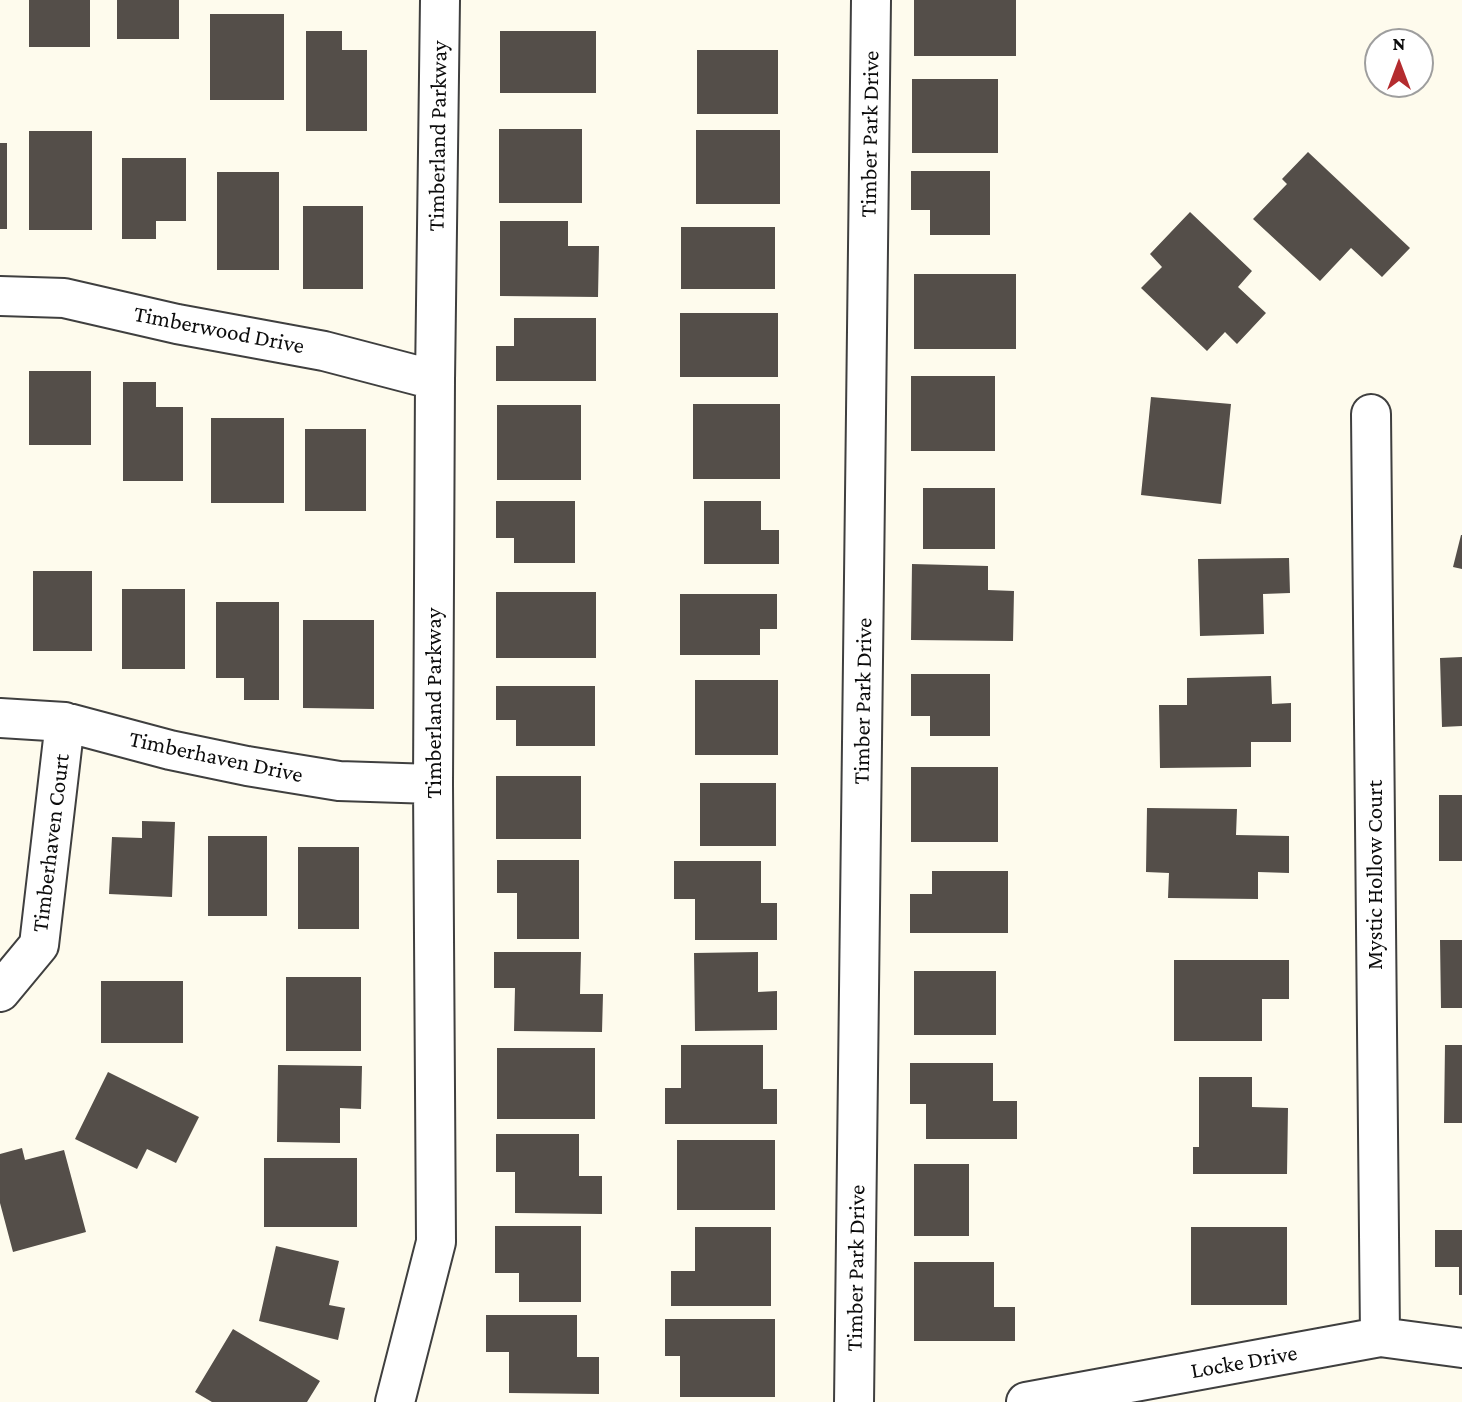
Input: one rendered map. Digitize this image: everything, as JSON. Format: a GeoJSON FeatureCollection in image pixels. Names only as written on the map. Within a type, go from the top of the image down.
{"type":"FeatureCollection","features":[{"type":"Feature","properties":{"kind":"street","name":"Timberland Parkway"},"geometry":{"type":"LineString","coordinates":[[396,1402],[436,1241],[433,784],[440,0]]}},
{"type":"Feature","properties":{"kind":"street","name":"Timber Park Drive"},"geometry":{"type":"LineString","coordinates":[[854,1402],[871,0]]}},
{"type":"Feature","properties":{"kind":"street","name":"Timberwood Drive"},"geometry":{"type":"LineString","coordinates":[[0,296],[64,298],[177,324],[324,351],[435,380]]}},
{"type":"Feature","properties":{"kind":"street","name":"Mystic Hollow Court"},"geometry":{"type":"LineString","coordinates":[[1371,414],[1380,1337]]}},
{"type":"Feature","properties":{"kind":"street","name":"Timberhaven Drive"},"geometry":{"type":"LineString","coordinates":[[0,718],[65,722],[170,750],[339,781],[433,784]]}},
{"type":"Feature","properties":{"kind":"street","name":"Timberhaven Court"},"geometry":{"type":"LineString","coordinates":[[0,992],[40,945],[65,722]]}},
{"type":"Feature","properties":{"kind":"street","name":"Locke Drive"},"geometry":{"type":"LineString","coordinates":[[1026,1402],[1380,1337],[1462,1348]]}},
{"type":"Feature","properties":{"kind":"building"},"geometry":{"type":"Polygon","coordinates":[[[29,0],[90,0],[90,47],[29,47],[29,0]]]}},
{"type":"Feature","properties":{"kind":"building"},"geometry":{"type":"Polygon","coordinates":[[[117,0],[179,0],[179,39],[117,39],[117,0]]]}},
{"type":"Feature","properties":{"kind":"building"},"geometry":{"type":"Polygon","coordinates":[[[914,0],[1016,0],[1016,56],[914,56],[914,0]]]}},
{"type":"Feature","properties":{"kind":"building"},"geometry":{"type":"Polygon","coordinates":[[[210,14],[284,14],[284,100],[210,100],[210,14]]]}},
{"type":"Feature","properties":{"kind":"building"},"geometry":{"type":"Polygon","coordinates":[[[306,31],[342,31],[342,50],[367,50],[367,131],[306,131],[306,31]]]}},
{"type":"Feature","properties":{"kind":"building"},"geometry":{"type":"Polygon","coordinates":[[[500,31],[596,31],[596,93],[500,93],[500,31]]]}},
{"type":"Feature","properties":{"kind":"building"},"geometry":{"type":"Polygon","coordinates":[[[697,50],[778,50],[778,114],[697,114],[697,50]]]}},
{"type":"Feature","properties":{"kind":"building"},"geometry":{"type":"Polygon","coordinates":[[[912,79],[998,79],[998,153],[912,153],[912,79]]]}},
{"type":"Feature","properties":{"kind":"building"},"geometry":{"type":"Polygon","coordinates":[[[499,129],[582,129],[582,203],[499,203],[499,129]]]}},
{"type":"Feature","properties":{"kind":"building"},"geometry":{"type":"Polygon","coordinates":[[[696,130],[780,130],[780,204],[696,204],[696,130]]]}},
{"type":"Feature","properties":{"kind":"building"},"geometry":{"type":"Polygon","coordinates":[[[29,131],[92,131],[92,230],[29,230],[29,131]]]}},
{"type":"Feature","properties":{"kind":"building"},"geometry":{"type":"Polygon","coordinates":[[[0,143],[7,143],[7,229],[0,229],[0,143]]]}},
{"type":"Feature","properties":{"kind":"building"},"geometry":{"type":"Polygon","coordinates":[[[1308,152],[1410,248],[1382,277],[1351,248],[1320,281],[1253,219],[1287,184],[1282,179],[1308,152]]]}},
{"type":"Feature","properties":{"kind":"building"},"geometry":{"type":"Polygon","coordinates":[[[122,158],[186,158],[186,221],[156,221],[156,239],[122,239],[122,158]]]}},
{"type":"Feature","properties":{"kind":"building"},"geometry":{"type":"Polygon","coordinates":[[[911,171],[990,171],[990,235],[930,235],[930,210],[911,210],[911,171]]]}},
{"type":"Feature","properties":{"kind":"building"},"geometry":{"type":"Polygon","coordinates":[[[217,172],[279,172],[279,270],[217,270],[217,172]]]}},
{"type":"Feature","properties":{"kind":"building"},"geometry":{"type":"Polygon","coordinates":[[[303,206],[363,206],[363,289],[303,289],[303,206]]]}},
{"type":"Feature","properties":{"kind":"building"},"geometry":{"type":"Polygon","coordinates":[[[1190,212],[1252,271],[1238,287],[1266,313],[1237,344],[1225,332],[1207,351],[1141,288],[1162,267],[1150,254],[1190,212]]]}},
{"type":"Feature","properties":{"kind":"building"},"geometry":{"type":"Polygon","coordinates":[[[500,221],[568,221],[568,246],[599,246],[598,297],[500,296],[500,221]]]}},
{"type":"Feature","properties":{"kind":"building"},"geometry":{"type":"Polygon","coordinates":[[[681,227],[775,227],[775,289],[681,289],[681,227]]]}},
{"type":"Feature","properties":{"kind":"building"},"geometry":{"type":"Polygon","coordinates":[[[914,274],[1016,274],[1016,349],[914,349],[914,274]]]}},
{"type":"Feature","properties":{"kind":"building"},"geometry":{"type":"Polygon","coordinates":[[[680,313],[778,313],[778,377],[680,377],[680,313]]]}},
{"type":"Feature","properties":{"kind":"building"},"geometry":{"type":"Polygon","coordinates":[[[514,318],[596,318],[596,381],[496,381],[496,346],[514,346],[514,318]]]}},
{"type":"Feature","properties":{"kind":"building"},"geometry":{"type":"Polygon","coordinates":[[[29,371],[91,371],[91,445],[29,445],[29,371]]]}},
{"type":"Feature","properties":{"kind":"building"},"geometry":{"type":"Polygon","coordinates":[[[911,376],[995,376],[995,451],[911,451],[911,376]]]}},
{"type":"Feature","properties":{"kind":"building"},"geometry":{"type":"Polygon","coordinates":[[[123,382],[156,382],[156,407],[183,407],[183,481],[123,481],[123,382]]]}},
{"type":"Feature","properties":{"kind":"building"},"geometry":{"type":"Polygon","coordinates":[[[1151,397],[1231,404],[1221,504],[1141,495],[1151,397]]]}},
{"type":"Feature","properties":{"kind":"building"},"geometry":{"type":"Polygon","coordinates":[[[693,404],[780,404],[780,479],[693,479],[693,404]]]}},
{"type":"Feature","properties":{"kind":"building"},"geometry":{"type":"Polygon","coordinates":[[[497,405],[581,405],[581,480],[497,480],[497,405]]]}},
{"type":"Feature","properties":{"kind":"building"},"geometry":{"type":"Polygon","coordinates":[[[211,418],[284,418],[284,503],[211,503],[211,418]]]}},
{"type":"Feature","properties":{"kind":"building"},"geometry":{"type":"Polygon","coordinates":[[[305,429],[366,429],[366,511],[305,511],[305,429]]]}},
{"type":"Feature","properties":{"kind":"building"},"geometry":{"type":"Polygon","coordinates":[[[923,488],[995,488],[995,549],[923,549],[923,488]]]}},
{"type":"Feature","properties":{"kind":"building"},"geometry":{"type":"Polygon","coordinates":[[[496,501],[575,501],[575,563],[514,563],[514,538],[496,538],[496,501]]]}},
{"type":"Feature","properties":{"kind":"building"},"geometry":{"type":"Polygon","coordinates":[[[704,501],[761,501],[761,530],[779,530],[779,564],[704,564],[704,501]]]}},
{"type":"Feature","properties":{"kind":"building"},"geometry":{"type":"Polygon","coordinates":[[[1462,535],[1462,569],[1453,567],[1462,535]]]}},
{"type":"Feature","properties":{"kind":"building"},"geometry":{"type":"Polygon","coordinates":[[[1289,558],[1290,593],[1263,594],[1264,634],[1200,636],[1198,559],[1289,558]]]}},
{"type":"Feature","properties":{"kind":"building"},"geometry":{"type":"Polygon","coordinates":[[[912,564],[988,566],[988,590],[1014,591],[1013,641],[911,640],[912,564]]]}},
{"type":"Feature","properties":{"kind":"building"},"geometry":{"type":"Polygon","coordinates":[[[33,571],[92,571],[92,651],[33,651],[33,571]]]}},
{"type":"Feature","properties":{"kind":"building"},"geometry":{"type":"Polygon","coordinates":[[[122,589],[185,589],[185,669],[122,669],[122,589]]]}},
{"type":"Feature","properties":{"kind":"building"},"geometry":{"type":"Polygon","coordinates":[[[496,592],[596,592],[596,658],[496,658],[496,592]]]}},
{"type":"Feature","properties":{"kind":"building"},"geometry":{"type":"Polygon","coordinates":[[[680,594],[777,594],[777,629],[760,629],[760,655],[680,655],[680,594]]]}},
{"type":"Feature","properties":{"kind":"building"},"geometry":{"type":"Polygon","coordinates":[[[216,602],[279,602],[279,700],[244,700],[244,678],[216,678],[216,602]]]}},
{"type":"Feature","properties":{"kind":"building"},"geometry":{"type":"Polygon","coordinates":[[[303,620],[374,620],[374,709],[303,708],[303,620]]]}},
{"type":"Feature","properties":{"kind":"building"},"geometry":{"type":"Polygon","coordinates":[[[1462,657],[1462,726],[1442,727],[1440,658],[1462,657]]]}},
{"type":"Feature","properties":{"kind":"building"},"geometry":{"type":"Polygon","coordinates":[[[911,674],[990,674],[990,736],[930,736],[930,716],[911,716],[911,674]]]}},
{"type":"Feature","properties":{"kind":"building"},"geometry":{"type":"Polygon","coordinates":[[[1271,676],[1272,704],[1291,703],[1291,742],[1251,742],[1251,767],[1160,768],[1159,705],[1187,705],[1187,678],[1271,676]]]}},
{"type":"Feature","properties":{"kind":"building"},"geometry":{"type":"Polygon","coordinates":[[[695,680],[778,680],[778,755],[695,755],[695,680]]]}},
{"type":"Feature","properties":{"kind":"building"},"geometry":{"type":"Polygon","coordinates":[[[496,686],[595,686],[595,746],[516,746],[516,720],[496,720],[496,686]]]}},
{"type":"Feature","properties":{"kind":"building"},"geometry":{"type":"Polygon","coordinates":[[[911,767],[998,767],[998,842],[911,842],[911,767]]]}},
{"type":"Feature","properties":{"kind":"building"},"geometry":{"type":"Polygon","coordinates":[[[496,776],[581,776],[581,839],[496,839],[496,776]]]}},
{"type":"Feature","properties":{"kind":"building"},"geometry":{"type":"Polygon","coordinates":[[[700,783],[776,783],[776,846],[700,846],[700,783]]]}},
{"type":"Feature","properties":{"kind":"building"},"geometry":{"type":"Polygon","coordinates":[[[1439,795],[1462,795],[1462,861],[1439,861],[1439,795]]]}},
{"type":"Feature","properties":{"kind":"building"},"geometry":{"type":"Polygon","coordinates":[[[1147,808],[1237,809],[1236,835],[1289,836],[1289,873],[1258,872],[1258,899],[1168,898],[1169,873],[1146,872],[1147,808]]]}},
{"type":"Feature","properties":{"kind":"building"},"geometry":{"type":"Polygon","coordinates":[[[142,821],[175,822],[172,897],[109,894],[112,837],[142,838],[142,821]]]}},
{"type":"Feature","properties":{"kind":"building"},"geometry":{"type":"Polygon","coordinates":[[[208,836],[267,836],[267,916],[208,916],[208,836]]]}},
{"type":"Feature","properties":{"kind":"building"},"geometry":{"type":"Polygon","coordinates":[[[298,847],[359,847],[359,929],[298,929],[298,847]]]}},
{"type":"Feature","properties":{"kind":"building"},"geometry":{"type":"Polygon","coordinates":[[[497,860],[579,860],[579,939],[517,939],[517,893],[497,893],[497,860]]]}},
{"type":"Feature","properties":{"kind":"building"},"geometry":{"type":"Polygon","coordinates":[[[674,861],[761,861],[761,903],[777,903],[777,940],[695,940],[695,899],[674,899],[674,861]]]}},
{"type":"Feature","properties":{"kind":"building"},"geometry":{"type":"Polygon","coordinates":[[[932,871],[1008,871],[1008,933],[910,933],[910,894],[932,894],[932,871]]]}},
{"type":"Feature","properties":{"kind":"building"},"geometry":{"type":"Polygon","coordinates":[[[1440,940],[1462,940],[1462,1008],[1441,1008],[1440,940]]]}},
{"type":"Feature","properties":{"kind":"building"},"geometry":{"type":"Polygon","coordinates":[[[494,952],[581,952],[580,994],[603,994],[602,1032],[514,1031],[515,988],[494,988],[494,952]]]}},
{"type":"Feature","properties":{"kind":"building"},"geometry":{"type":"Polygon","coordinates":[[[758,952],[758,992],[777,991],[777,1030],[695,1031],[694,953],[758,952]]]}},
{"type":"Feature","properties":{"kind":"building"},"geometry":{"type":"Polygon","coordinates":[[[1174,960],[1289,960],[1289,999],[1262,999],[1262,1041],[1174,1041],[1174,960]]]}},
{"type":"Feature","properties":{"kind":"building"},"geometry":{"type":"Polygon","coordinates":[[[914,971],[996,971],[996,1035],[914,1035],[914,971]]]}},
{"type":"Feature","properties":{"kind":"building"},"geometry":{"type":"Polygon","coordinates":[[[286,977],[361,977],[361,1051],[286,1051],[286,977]]]}},
{"type":"Feature","properties":{"kind":"building"},"geometry":{"type":"Polygon","coordinates":[[[101,981],[183,981],[183,1043],[101,1043],[101,981]]]}},
{"type":"Feature","properties":{"kind":"building"},"geometry":{"type":"Polygon","coordinates":[[[681,1045],[763,1045],[763,1089],[777,1089],[777,1124],[665,1124],[665,1088],[681,1088],[681,1045]]]}},
{"type":"Feature","properties":{"kind":"building"},"geometry":{"type":"Polygon","coordinates":[[[1445,1045],[1462,1045],[1462,1123],[1444,1123],[1445,1045]]]}},
{"type":"Feature","properties":{"kind":"building"},"geometry":{"type":"Polygon","coordinates":[[[497,1048],[595,1048],[595,1119],[497,1119],[497,1048]]]}},
{"type":"Feature","properties":{"kind":"building"},"geometry":{"type":"Polygon","coordinates":[[[910,1063],[993,1063],[993,1101],[1017,1101],[1017,1139],[926,1139],[926,1104],[910,1104],[910,1063]]]}},
{"type":"Feature","properties":{"kind":"building"},"geometry":{"type":"Polygon","coordinates":[[[278,1065],[362,1066],[361,1109],[340,1108],[340,1143],[277,1142],[278,1065]]]}},
{"type":"Feature","properties":{"kind":"building"},"geometry":{"type":"Polygon","coordinates":[[[108,1072],[199,1117],[176,1163],[147,1149],[137,1169],[75,1139],[108,1072]]]}},
{"type":"Feature","properties":{"kind":"building"},"geometry":{"type":"Polygon","coordinates":[[[1199,1077],[1252,1077],[1252,1107],[1288,1108],[1287,1174],[1193,1174],[1193,1147],[1199,1147],[1199,1077]]]}},
{"type":"Feature","properties":{"kind":"building"},"geometry":{"type":"Polygon","coordinates":[[[496,1134],[579,1134],[579,1176],[602,1176],[602,1214],[515,1213],[515,1172],[496,1172],[496,1134]]]}},
{"type":"Feature","properties":{"kind":"building"},"geometry":{"type":"Polygon","coordinates":[[[677,1140],[775,1140],[775,1210],[677,1210],[677,1140]]]}},
{"type":"Feature","properties":{"kind":"building"},"geometry":{"type":"Polygon","coordinates":[[[22,1148],[25,1160],[64,1150],[86,1232],[13,1252],[0,1203],[0,1154],[22,1148]]]}},
{"type":"Feature","properties":{"kind":"building"},"geometry":{"type":"Polygon","coordinates":[[[264,1158],[357,1158],[357,1227],[264,1227],[264,1158]]]}},
{"type":"Feature","properties":{"kind":"building"},"geometry":{"type":"Polygon","coordinates":[[[914,1164],[969,1164],[969,1236],[914,1236],[914,1164]]]}},
{"type":"Feature","properties":{"kind":"building"},"geometry":{"type":"Polygon","coordinates":[[[495,1226],[581,1226],[581,1302],[519,1302],[519,1273],[495,1273],[495,1226]]]}},
{"type":"Feature","properties":{"kind":"building"},"geometry":{"type":"Polygon","coordinates":[[[695,1227],[771,1227],[771,1306],[671,1306],[671,1271],[695,1271],[695,1227]]]}},
{"type":"Feature","properties":{"kind":"building"},"geometry":{"type":"Polygon","coordinates":[[[1191,1227],[1287,1227],[1287,1305],[1191,1305],[1191,1227]]]}},
{"type":"Feature","properties":{"kind":"building"},"geometry":{"type":"Polygon","coordinates":[[[1435,1230],[1462,1230],[1462,1295],[1459,1295],[1459,1267],[1435,1267],[1435,1230]]]}},
{"type":"Feature","properties":{"kind":"building"},"geometry":{"type":"Polygon","coordinates":[[[276,1246],[339,1261],[329,1305],[345,1308],[338,1340],[259,1321],[276,1246]]]}},
{"type":"Feature","properties":{"kind":"building"},"geometry":{"type":"Polygon","coordinates":[[[914,1262],[994,1262],[994,1307],[1015,1307],[1015,1341],[914,1341],[914,1262]]]}},
{"type":"Feature","properties":{"kind":"building"},"geometry":{"type":"Polygon","coordinates":[[[486,1315],[577,1315],[577,1357],[599,1357],[599,1394],[509,1393],[509,1352],[486,1352],[486,1315]]]}},
{"type":"Feature","properties":{"kind":"building"},"geometry":{"type":"Polygon","coordinates":[[[665,1319],[775,1319],[775,1397],[680,1397],[680,1356],[665,1356],[665,1319]]]}},
{"type":"Feature","properties":{"kind":"building"},"geometry":{"type":"Polygon","coordinates":[[[233,1329],[320,1381],[307,1402],[212,1402],[195,1392],[233,1329]]]}}]}
